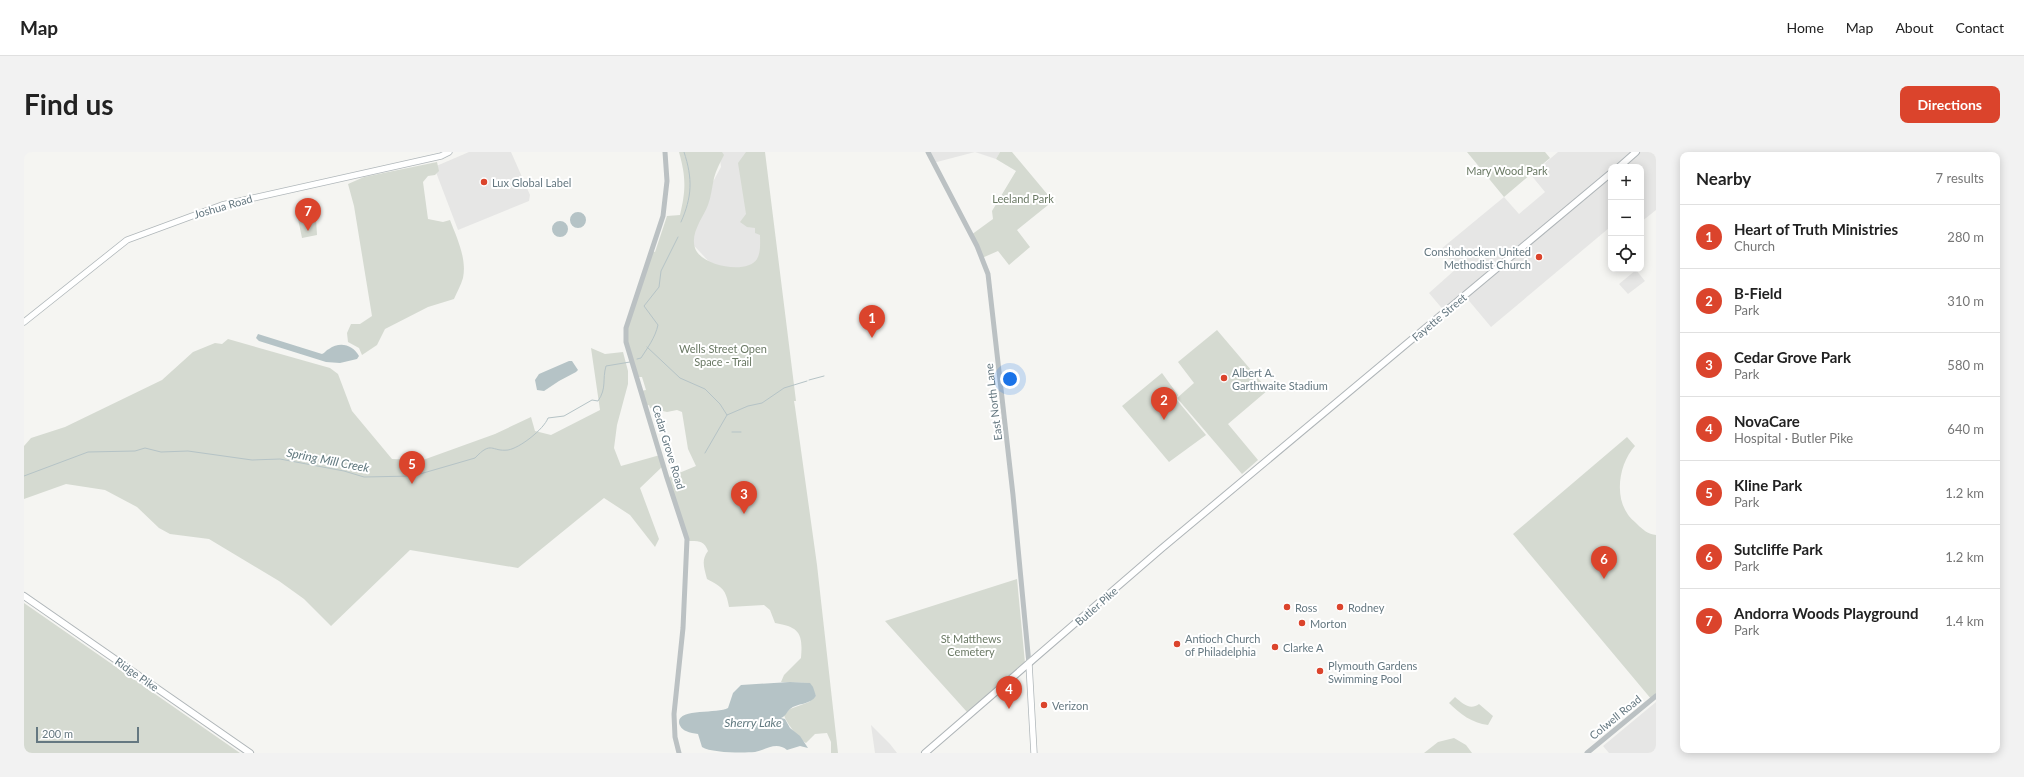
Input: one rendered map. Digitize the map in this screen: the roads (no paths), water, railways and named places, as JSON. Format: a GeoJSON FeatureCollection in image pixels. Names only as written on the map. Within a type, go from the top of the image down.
{"type":"FeatureCollection","features":[{"type":"Feature","properties":{"kind":"main road","name":"Joshua Road"},"geometry":{"type":"LineString","coordinates":[[24,322],[113,250],[133,238],[222,204],[441,156],[450,152]]}},
{"type":"Feature","properties":{"kind":"main road"},"geometry":{"type":"LineString","coordinates":[[1622,164],[1636,152]]}},
{"type":"Feature","properties":{"kind":"main road","name":"Fayette Street"},"geometry":{"type":"LineString","coordinates":[[1267,460],[1608,176]]}},
{"type":"Feature","properties":{"kind":"main road","name":"Butler Pike"},"geometry":{"type":"LineString","coordinates":[[926,753],[1161,549],[1267,460]]}},
{"type":"Feature","properties":{"kind":"main road","name":"Ridge Pike"},"geometry":{"type":"LineString","coordinates":[[24,596],[250,753]]}},
{"type":"Feature","properties":{"kind":"main road"},"geometry":{"type":"LineString","coordinates":[[1029,664],[1034,753]]}},
{"type":"Feature","properties":{"kind":"street","name":"Cedar Grove Road"},"geometry":{"type":"LineString","coordinates":[[665,152],[667,181],[663,216],[626,328],[626,342],[687,539],[683,628],[674,714],[675,737],[679,753]]}},
{"type":"Feature","properties":{"kind":"street","name":"East North Lane"},"geometry":{"type":"LineString","coordinates":[[928,152],[977,246],[988,274],[1013,495],[1029,664]]}},
{"type":"Feature","properties":{"kind":"street","name":"Colwell Road"},"geometry":{"type":"LineString","coordinates":[[1587,753],[1656,696]]}},
{"type":"Feature","properties":{"kind":"water"},"geometry":{"type":"Polygon","coordinates":[[[578,212],[585,217],[586,220],[581,227],[578,228],[571,223],[570,220],[575,213],[578,212]]]}},
{"type":"Feature","properties":{"kind":"water"},"geometry":{"type":"Polygon","coordinates":[[[560,221],[567,226],[568,229],[563,236],[560,237],[553,232],[552,229],[557,222],[560,221]]]}},
{"type":"Feature","properties":{"kind":"water"},"geometry":{"type":"Polygon","coordinates":[[[258,334],[322,354],[328,349],[337,345],[346,345],[353,349],[359,356],[357,359],[340,363],[326,362],[259,341],[256,338],[258,334]]]}},
{"type":"Feature","properties":{"kind":"water"},"geometry":{"type":"Polygon","coordinates":[[[572,361],[578,370],[576,372],[544,391],[537,390],[535,380],[539,374],[572,361]]]}},
{"type":"Feature","properties":{"kind":"water","name":"Sherry Lake"},"geometry":{"type":"Polygon","coordinates":[[[790,682],[810,683],[816,696],[810,701],[793,707],[781,718],[785,719],[790,728],[800,736],[808,748],[800,746],[787,750],[783,747],[775,746],[755,752],[727,752],[712,750],[702,747],[698,734],[681,728],[679,722],[685,715],[728,708],[733,693],[741,685],[790,682]]]}},
{"type":"Feature","properties":{"kind":"waterway","name":"Spring Mill Creek"},"geometry":{"type":"LineString","coordinates":[[681,222],[685,213],[690,188],[689,171],[684,152]]}},
{"type":"Feature","properties":{"kind":"waterway","name":"Spring Mill Creek"},"geometry":{"type":"LineString","coordinates":[[637,359],[641,358],[649,346],[658,325],[644,306],[659,287],[661,271],[678,237]]}},
{"type":"Feature","properties":{"kind":"waterway"},"geometry":{"type":"LineString","coordinates":[[647,347],[680,378],[705,389],[720,404],[727,415],[748,406],[762,403],[784,388],[807,381]]}},
{"type":"Feature","properties":{"kind":"waterway","name":"Spring Mill Creek"},"geometry":{"type":"LineString","coordinates":[[24,476],[88,452],[135,451],[145,448],[161,452],[188,451],[252,460],[280,459],[344,471],[364,477],[413,476],[475,458],[488,448],[508,450],[519,446],[537,432],[548,418],[564,416],[592,400],[598,401],[603,388],[606,366],[630,362]]}},
{"type":"Feature","properties":{"kind":"waterway"},"geometry":{"type":"LineString","coordinates":[[809,380],[824,376]]}},
{"type":"Feature","properties":{"kind":"waterway"},"geometry":{"type":"LineString","coordinates":[[705,453],[727,415]]}},
{"type":"Feature","properties":{"kind":"waterway"},"geometry":{"type":"LineString","coordinates":[[732,432],[741,432]]}},
{"type":"Feature","properties":{"kind":"place","name":"Lux Global Label"},"geometry":{"type":"Point","coordinates":[484,182]}},
{"type":"Feature","properties":{"kind":"place","name":"Andorra Woods Playground"},"geometry":{"type":"Point","coordinates":[308,231]}},
{"type":"Feature","properties":{"kind":"place","name":"Conshohocken United Methodist Church"},"geometry":{"type":"Point","coordinates":[1539,257]}},
{"type":"Feature","properties":{"kind":"place","name":"Heart of Truth Ministries"},"geometry":{"type":"Point","coordinates":[872,338]}},
{"type":"Feature","properties":{"kind":"place","name":"Albert A. Garthwaite Stadium"},"geometry":{"type":"Point","coordinates":[1224,378]}},
{"type":"Feature","properties":{"kind":"place","name":"B-Field"},"geometry":{"type":"Point","coordinates":[1164,420]}},
{"type":"Feature","properties":{"kind":"place","name":"Kline Park"},"geometry":{"type":"Point","coordinates":[412,484]}},
{"type":"Feature","properties":{"kind":"place","name":"Cedar Grove Park"},"geometry":{"type":"Point","coordinates":[744,514]}},
{"type":"Feature","properties":{"kind":"place","name":"Sutcliffe Park"},"geometry":{"type":"Point","coordinates":[1604,579]}},
{"type":"Feature","properties":{"kind":"place","name":"Ross"},"geometry":{"type":"Point","coordinates":[1287,607]}},
{"type":"Feature","properties":{"kind":"place","name":"Rodney"},"geometry":{"type":"Point","coordinates":[1340,607]}},
{"type":"Feature","properties":{"kind":"place","name":"Morton"},"geometry":{"type":"Point","coordinates":[1302,623]}},
{"type":"Feature","properties":{"kind":"place","name":"Antioch Church of Philadelphia"},"geometry":{"type":"Point","coordinates":[1177,644]}},
{"type":"Feature","properties":{"kind":"place","name":"Clarke A"},"geometry":{"type":"Point","coordinates":[1275,647]}},
{"type":"Feature","properties":{"kind":"place","name":"Plymouth Gardens Swimming Pool"},"geometry":{"type":"Point","coordinates":[1320,671]}},
{"type":"Feature","properties":{"kind":"place","name":"Verizon"},"geometry":{"type":"Point","coordinates":[1044,705]}},
{"type":"Feature","properties":{"kind":"place","name":"NovaCare"},"geometry":{"type":"Point","coordinates":[1009,709]}},
{"type":"Feature","properties":{"kind":"park label","name":"Mary Wood Park"},"geometry":{"type":"Point","coordinates":[1507,170]}},
{"type":"Feature","properties":{"kind":"park label","name":"Leeland Park"},"geometry":{"type":"Point","coordinates":[1023,198]}},
{"type":"Feature","properties":{"kind":"park label","name":"Wells Street Open Space - Trail"},"geometry":{"type":"Point","coordinates":[723,354]}},
{"type":"Feature","properties":{"kind":"park label","name":"St Matthews Cemetery"},"geometry":{"type":"Point","coordinates":[971,644]}}]}
